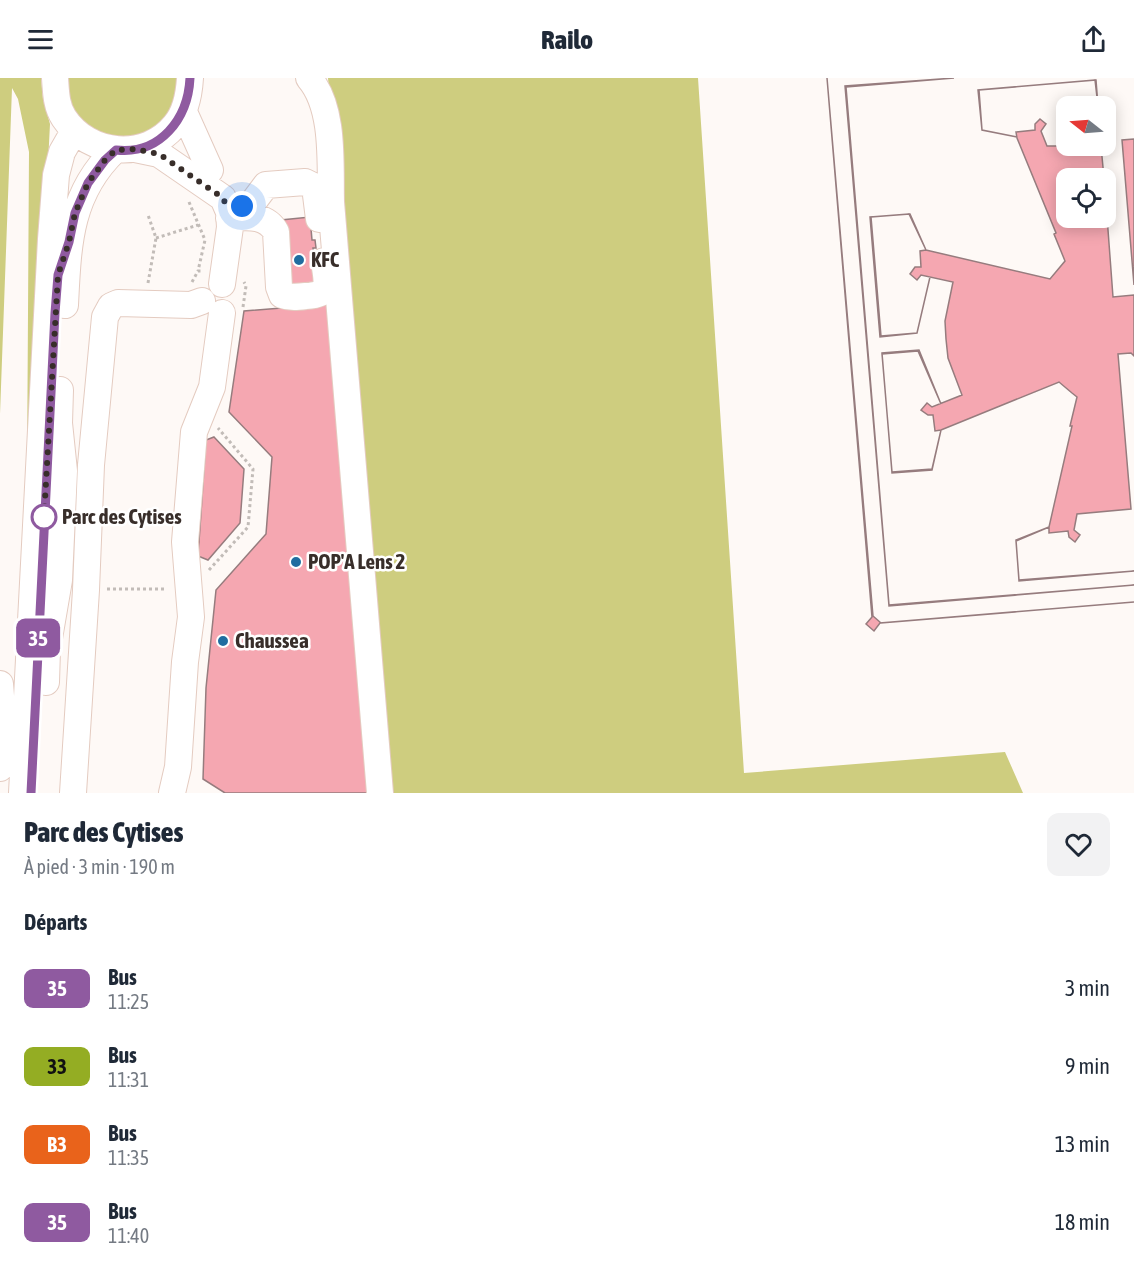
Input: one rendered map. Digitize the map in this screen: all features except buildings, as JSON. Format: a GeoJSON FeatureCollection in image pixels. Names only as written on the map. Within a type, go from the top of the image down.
{"type":"FeatureCollection","features":[{"type":"Feature","properties":{"kind":"street"},"geometry":{"type":"LineString","coordinates":[[55,78],[56,99],[63,117],[74,131],[88,141],[103,147],[159,154],[226,208],[255,216],[272,225],[276,232],[279,287],[282,295],[289,298],[319,296],[325,290],[327,281],[315,188],[305,182],[266,185],[251,205],[226,208]]}},
{"type":"Feature","properties":{"kind":"street"},"geometry":{"type":"LineString","coordinates":[[309,78],[321,100],[328,128],[332,214],[380,793]]}},
{"type":"Feature","properties":{"kind":"street"},"geometry":{"type":"LineString","coordinates":[[31,793],[58,275],[69,242],[75,213],[88,183],[105,160],[125,149],[150,145],[164,136],[175,125],[191,90]]}},
{"type":"Feature","properties":{"kind":"street"},"geometry":{"type":"LineString","coordinates":[[191,90],[210,170]]}},
{"type":"Feature","properties":{"kind":"street"},"geometry":{"type":"LineString","coordinates":[[22,793],[15,720],[56,175],[62,152],[74,131]]}},
{"type":"Feature","properties":{"kind":"street"},"geometry":{"type":"LineString","coordinates":[[220,309],[202,295],[208,286],[232,281],[230,227],[226,208]]}},
{"type":"Feature","properties":{"kind":"street"},"geometry":{"type":"LineString","coordinates":[[40,793],[47,650],[57,595],[59,569],[64,471],[59,423],[69,242]]}},
{"type":"Feature","properties":{"kind":"street"},"geometry":{"type":"LineString","coordinates":[[73,793],[86,590],[91,465],[105,317],[111,306],[118,303],[191,305],[220,309]]}},
{"type":"Feature","properties":{"kind":"street"},"geometry":{"type":"LineString","coordinates":[[172,793],[178,767],[185,662],[191,617],[185,542],[194,432],[212,387],[220,309]]}},
{"type":"Feature","properties":{"kind":"street"},"geometry":{"type":"LineString","coordinates":[[0,684],[15,720],[0,768]]}},
{"type":"Feature","properties":{"kind":"path"},"geometry":{"type":"LineString","coordinates":[[189,202],[205,240],[198,271]]}},
{"type":"Feature","properties":{"kind":"path"},"geometry":{"type":"LineString","coordinates":[[148,215],[156,238],[148,285]]}},
{"type":"Feature","properties":{"kind":"path"},"geometry":{"type":"LineString","coordinates":[[156,238],[198,225]]}},
{"type":"Feature","properties":{"kind":"path"},"geometry":{"type":"LineString","coordinates":[[220,309],[245,306],[246,286],[232,281]]}},
{"type":"Feature","properties":{"kind":"path"},"geometry":{"type":"LineString","coordinates":[[209,570],[248,526],[253,469],[212,421]]}},
{"type":"Feature","properties":{"kind":"path"},"geometry":{"type":"LineString","coordinates":[[86,590],[188,590]]}},
{"type":"Feature","properties":{"kind":"shaded area"},"geometry":{"type":"Polygon","coordinates":[[[0,78],[41,78],[43,99],[50,124],[32,475],[27,474],[29,152],[18,99],[12,88],[0,414],[0,78]]]}},
{"type":"Feature","properties":{"kind":"shaded area"},"geometry":{"type":"Polygon","coordinates":[[[66,78],[177,78],[175,96],[169,113],[157,126],[141,135],[106,137],[77,118],[68,102],[66,78]]]}},
{"type":"Feature","properties":{"kind":"shaded area"},"geometry":{"type":"Polygon","coordinates":[[[328,78],[698,78],[744,773],[1005,752],[1023,793],[390,793],[328,78]]]}},
{"type":"Feature","properties":{"kind":"bus line","name":"35"},"geometry":{"type":"LineString","coordinates":[[31,793],[58,275],[69,242],[75,213],[88,183],[105,160],[116,150],[150,145],[175,125],[184,112],[190,78]]}},
{"type":"Feature","properties":{"kind":"place","name":"KFC"},"geometry":{"type":"Point","coordinates":[299,260]}},
{"type":"Feature","properties":{"kind":"place","name":"Parc des Cytises"},"geometry":{"type":"Point","coordinates":[44,517]}},
{"type":"Feature","properties":{"kind":"place","name":"POP'A Lens 2"},"geometry":{"type":"Point","coordinates":[296,562]}},
{"type":"Feature","properties":{"kind":"place","name":"Chaussea"},"geometry":{"type":"Point","coordinates":[223,641]}},
{"type":"Feature","properties":{"kind":"route"},"geometry":{"type":"LineString","coordinates":[[44,517],[58,275],[69,242],[75,213],[88,183],[105,160],[116,150],[135,149],[159,154],[176,164],[223,198],[227,207],[242,206]]}}]}
